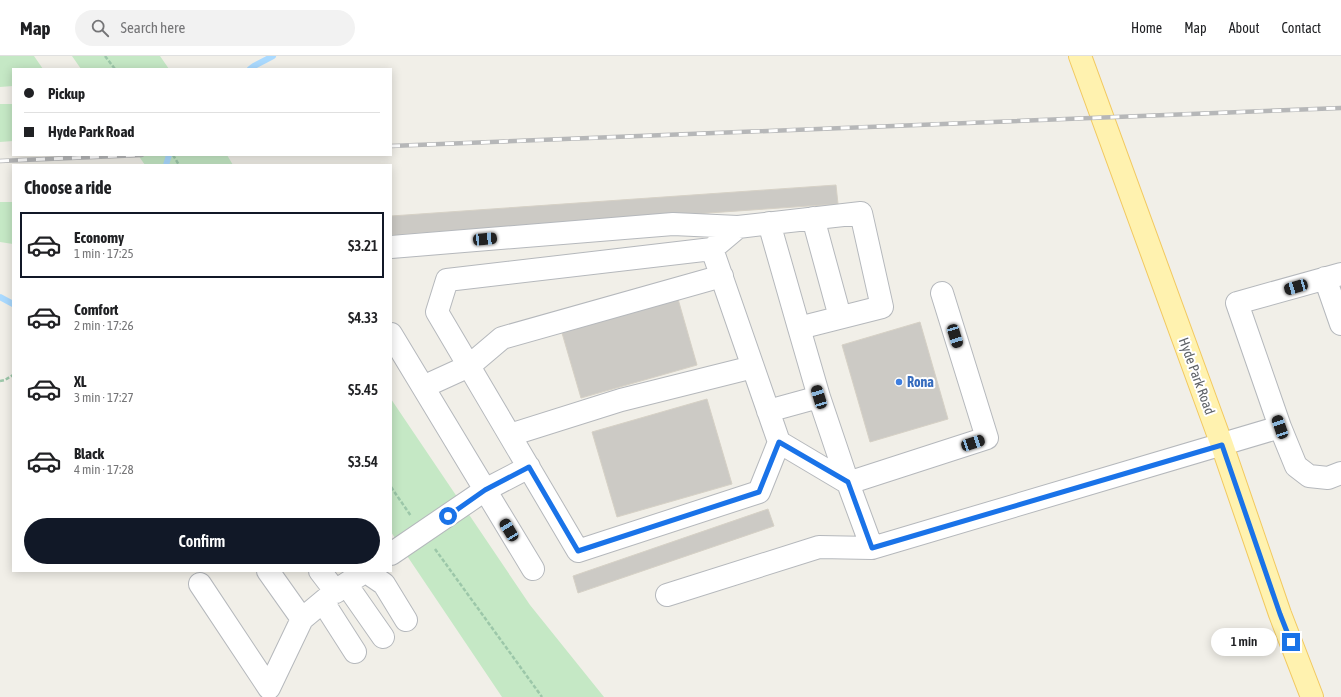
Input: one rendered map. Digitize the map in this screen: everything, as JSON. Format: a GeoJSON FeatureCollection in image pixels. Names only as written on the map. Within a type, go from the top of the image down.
{"type":"FeatureCollection","features":[{"type":"Feature","properties":{"kind":"main road","name":"Hyde Park Road"},"geometry":{"type":"LineString","coordinates":[[1080,56],[1222,445],[1280,614],[1312,697]]}},
{"type":"Feature","properties":{"kind":"lane"},"geometry":{"type":"LineString","coordinates":[[392,247],[672,224],[738,227],[861,213],[882,307],[799,328]]}},
{"type":"Feature","properties":{"kind":"lane"},"geometry":{"type":"LineString","coordinates":[[813,218],[840,317]]}},
{"type":"Feature","properties":{"kind":"lane"},"geometry":{"type":"LineString","coordinates":[[770,223],[819,397],[872,548]]}},
{"type":"Feature","properties":{"kind":"lane"},"geometry":{"type":"LineString","coordinates":[[738,227],[712,249],[447,280],[437,312],[578,551],[759,492],[779,442]]}},
{"type":"Feature","properties":{"kind":"lane"},"geometry":{"type":"LineString","coordinates":[[712,249],[779,442],[848,482],[987,438],[942,293]]}},
{"type":"Feature","properties":{"kind":"lane"},"geometry":{"type":"LineString","coordinates":[[423,387],[469,366],[502,338],[722,276]]}},
{"type":"Feature","properties":{"kind":"lane"},"geometry":{"type":"LineString","coordinates":[[1341,324],[1333,276],[1237,303],[1280,427],[1296,466],[1309,476],[1328,478],[1341,473]]}},
{"type":"Feature","properties":{"kind":"lane"},"geometry":{"type":"LineString","coordinates":[[392,336],[533,569]]}},
{"type":"Feature","properties":{"kind":"lane"},"geometry":{"type":"LineString","coordinates":[[510,435],[621,400],[753,367]]}},
{"type":"Feature","properties":{"kind":"lane"},"geometry":{"type":"LineString","coordinates":[[768,411],[819,397]]}},
{"type":"Feature","properties":{"kind":"lane"},"geometry":{"type":"LineString","coordinates":[[667,595],[819,547],[872,548],[1280,427]]}},
{"type":"Feature","properties":{"kind":"lane"},"geometry":{"type":"LineString","coordinates":[[392,553],[485,490],[529,467]]}},
{"type":"Feature","properties":{"kind":"lane"},"geometry":{"type":"LineString","coordinates":[[269,572],[302,619]]}},
{"type":"Feature","properties":{"kind":"lane"},"geometry":{"type":"LineString","coordinates":[[321,572],[335,593],[383,637]]}},
{"type":"Feature","properties":{"kind":"lane"},"geometry":{"type":"LineString","coordinates":[[200,584],[269,688],[302,619],[364,572]]}},
{"type":"Feature","properties":{"kind":"lane"},"geometry":{"type":"LineString","coordinates":[[366,572],[384,584],[406,620]]}},
{"type":"Feature","properties":{"kind":"lane"},"geometry":{"type":"LineString","coordinates":[[335,593],[355,652]]}},
{"type":"Feature","properties":{"kind":"path"},"geometry":{"type":"LineString","coordinates":[[105,56],[113,68]]}},
{"type":"Feature","properties":{"kind":"path"},"geometry":{"type":"LineString","coordinates":[[0,381],[12,376]]}},
{"type":"Feature","properties":{"kind":"path"},"geometry":{"type":"LineString","coordinates":[[392,488],[542,697]]}},
{"type":"Feature","properties":{"kind":"green space"},"geometry":{"type":"Polygon","coordinates":[[[0,56],[34,56],[42,68],[12,68],[12,86],[0,87],[0,56]]]}},
{"type":"Feature","properties":{"kind":"green space"},"geometry":{"type":"Polygon","coordinates":[[[72,56],[160,56],[168,68],[80,68],[72,56]]]}},
{"type":"Feature","properties":{"kind":"green space"},"geometry":{"type":"Polygon","coordinates":[[[0,104],[12,104],[12,141],[0,142],[0,104]]]}},
{"type":"Feature","properties":{"kind":"green space"},"geometry":{"type":"Polygon","coordinates":[[[139,156],[228,156],[232,164],[144,164],[139,156]]]}},
{"type":"Feature","properties":{"kind":"green space"},"geometry":{"type":"Polygon","coordinates":[[[0,202],[12,202],[12,244],[0,242],[0,202]]]}},
{"type":"Feature","properties":{"kind":"green space"},"geometry":{"type":"Polygon","coordinates":[[[392,400],[530,605],[604,697],[502,697],[392,533],[392,400]]]}},
{"type":"Feature","properties":{"kind":"building"},"geometry":{"type":"Polygon","coordinates":[[[836,185],[838,204],[392,235],[392,216],[836,185]]]}},
{"type":"Feature","properties":{"kind":"building"},"geometry":{"type":"Polygon","coordinates":[[[678,299],[697,365],[581,398],[562,333],[678,299]]]}},
{"type":"Feature","properties":{"kind":"building"},"geometry":{"type":"Polygon","coordinates":[[[920,322],[948,419],[870,442],[842,345],[920,322]]]}},
{"type":"Feature","properties":{"kind":"building"},"geometry":{"type":"Polygon","coordinates":[[[707,399],[732,484],[617,517],[592,432],[707,399]]]}},
{"type":"Feature","properties":{"kind":"building"},"geometry":{"type":"Polygon","coordinates":[[[768,509],[774,526],[578,593],[573,576],[768,509]]]}},
{"type":"Feature","properties":{"kind":"waterway"},"geometry":{"type":"LineString","coordinates":[[251,68],[273,56]]}},
{"type":"Feature","properties":{"kind":"waterway"},"geometry":{"type":"LineString","coordinates":[[166,164],[169,156]]}},
{"type":"Feature","properties":{"kind":"waterway"},"geometry":{"type":"LineString","coordinates":[[0,297],[12,303]]}},
{"type":"Feature","properties":{"kind":"railway"},"geometry":{"type":"LineString","coordinates":[[392,146],[1341,108]]}},
{"type":"Feature","properties":{"kind":"railway"},"geometry":{"type":"LineString","coordinates":[[0,161],[118,156]]}},
{"type":"Feature","properties":{"kind":"place","name":"Rona"},"geometry":{"type":"Point","coordinates":[899,382]}},
{"type":"Feature","properties":{"kind":"route"},"geometry":{"type":"LineString","coordinates":[[448,516],[485,490],[529,467],[578,551],[759,492],[779,442],[848,482],[872,548],[1222,445],[1291,642]]}}]}
